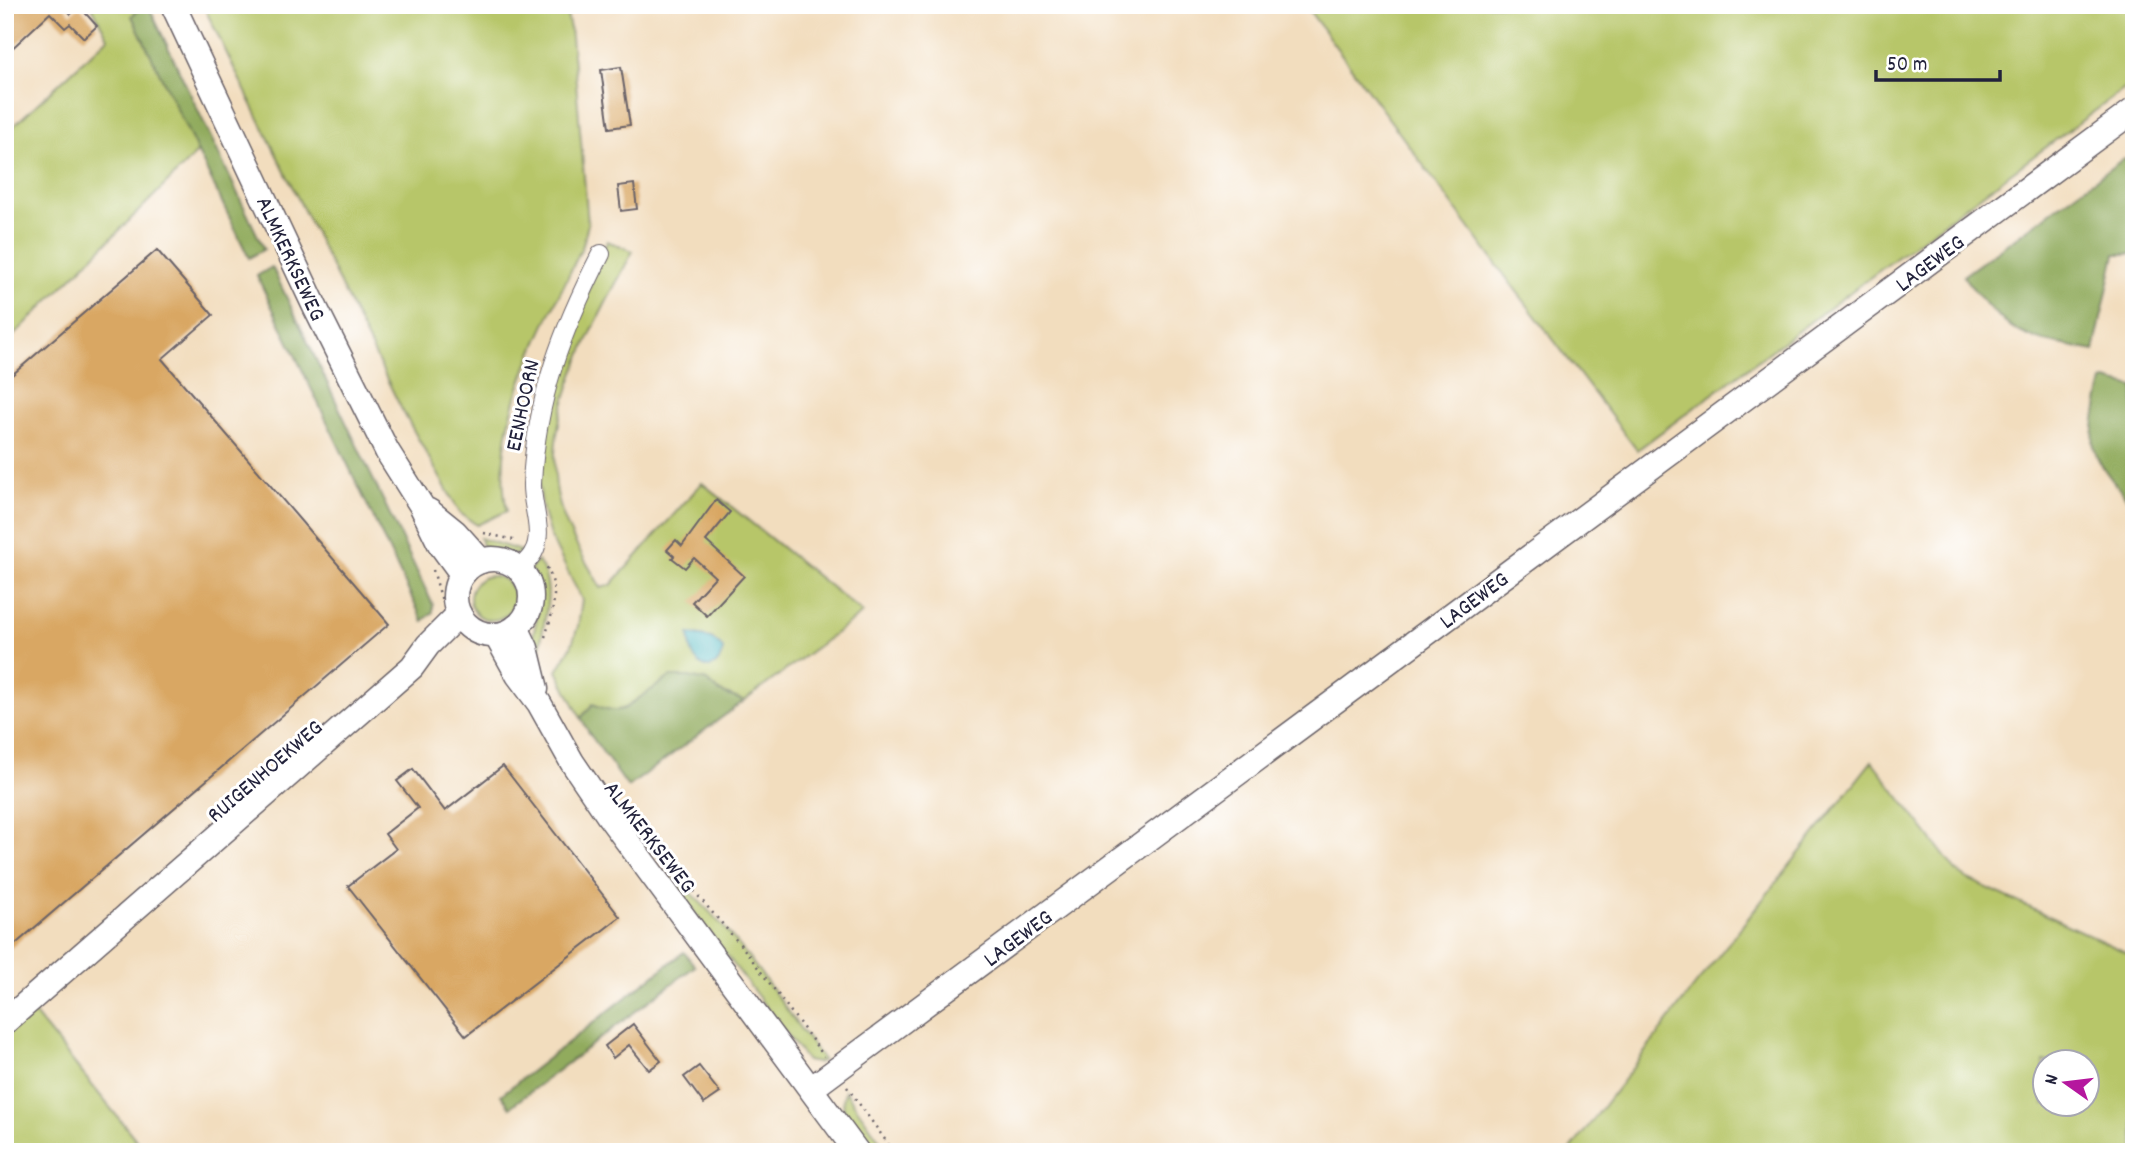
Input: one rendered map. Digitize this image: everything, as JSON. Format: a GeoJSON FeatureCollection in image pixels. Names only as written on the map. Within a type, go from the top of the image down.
{"type":"FeatureCollection","features":[{"type":"Feature","properties":{"kind":"street","name":"ALMKERKSEWEG"},"geometry":{"type":"LineString","coordinates":[[173,5],[316,309],[387,451],[421,505],[453,534],[472,568]]}},
{"type":"Feature","properties":{"kind":"street","name":"LAGEWEG"},"geometry":{"type":"LineString","coordinates":[[811,1088],[2134,110]]}},
{"type":"Feature","properties":{"kind":"street","name":"EENHOORN"},"geometry":{"type":"LineString","coordinates":[[527,560],[538,531],[532,493],[538,418],[572,309],[601,254]]}},
{"type":"Feature","properties":{"kind":"street"},"geometry":{"type":"LineString","coordinates":[[501,560],[527,560],[527,580],[531,592],[530,606],[525,618],[506,631],[479,632],[457,617],[456,587],[472,568],[501,560]]}},
{"type":"Feature","properties":{"kind":"street","name":"RUIGENHOEKWEG"},"geometry":{"type":"LineString","coordinates":[[5,1022],[412,667],[437,656],[457,617]]}},
{"type":"Feature","properties":{"kind":"street","name":"ALMKERKSEWEG"},"geometry":{"type":"LineString","coordinates":[[506,631],[526,648],[539,704],[572,762],[608,815],[857,1152]]}},
{"type":"Feature","properties":{"kind":"path"},"geometry":{"type":"LineString","coordinates":[[457,617],[442,601],[430,562],[432,552],[453,534],[476,532],[520,542],[527,560],[548,568],[555,591],[554,609],[543,641]]}},
{"type":"Feature","properties":{"kind":"path","name":"ALMKERKSEWEG"},"geometry":{"type":"LineString","coordinates":[[676,871],[744,949],[894,1152]]}},
{"type":"Feature","properties":{"kind":"green space"},"geometry":{"type":"Polygon","coordinates":[[[91,5],[143,5],[132,16],[198,152],[5,344],[5,134],[108,38],[91,5]]]}},
{"type":"Feature","properties":{"kind":"green space"},"geometry":{"type":"Polygon","coordinates":[[[143,5],[148,5],[264,249],[249,258],[132,16],[143,5]]]}},
{"type":"Feature","properties":{"kind":"green space"},"geometry":{"type":"Polygon","coordinates":[[[203,5],[565,5],[576,82],[588,224],[583,245],[538,341],[513,408],[503,476],[507,511],[477,525],[460,513],[401,408],[203,5]]]}},
{"type":"Feature","properties":{"kind":"green space"},"geometry":{"type":"Polygon","coordinates":[[[1305,5],[2134,5],[2134,82],[1637,450],[1305,5]]]}},
{"type":"Feature","properties":{"kind":"green space"},"geometry":{"type":"Polygon","coordinates":[[[2123,159],[2134,161],[2134,254],[2115,254],[2094,351],[2036,338],[2010,326],[1988,306],[1963,276],[2123,159]]]}},
{"type":"Feature","properties":{"kind":"green space"},"geometry":{"type":"Polygon","coordinates":[[[607,241],[633,251],[574,372],[556,437],[555,470],[562,513],[601,588],[611,585],[702,483],[863,613],[744,701],[720,692],[707,681],[671,677],[624,709],[609,710],[593,705],[581,718],[557,671],[571,647],[582,600],[550,536],[538,479],[550,394],[607,241]],[[690,634],[710,667],[719,660],[723,649],[712,638],[690,634]]]}},
{"type":"Feature","properties":{"kind":"green space"},"geometry":{"type":"Polygon","coordinates":[[[272,267],[433,605],[433,612],[423,621],[257,276],[272,267]]]}},
{"type":"Feature","properties":{"kind":"green space"},"geometry":{"type":"Polygon","coordinates":[[[2103,381],[2134,387],[2134,507],[2105,470],[2094,447],[2096,414],[2103,381]]]}},
{"type":"Feature","properties":{"kind":"green space"},"geometry":{"type":"Polygon","coordinates":[[[480,538],[524,552],[498,552],[482,546],[480,538]]]}},
{"type":"Feature","properties":{"kind":"green space"},"geometry":{"type":"Polygon","coordinates":[[[538,561],[544,573],[548,596],[540,656],[530,648],[538,599],[530,569],[538,561]]]}},
{"type":"Feature","properties":{"kind":"green space"},"geometry":{"type":"Polygon","coordinates":[[[492,576],[501,577],[508,582],[513,589],[513,607],[508,614],[501,619],[492,620],[483,619],[476,614],[471,607],[470,598],[471,589],[476,582],[483,577],[492,576]]]}},
{"type":"Feature","properties":{"kind":"green space"},"geometry":{"type":"Polygon","coordinates":[[[670,677],[707,681],[720,692],[744,701],[628,787],[581,718],[593,704],[608,709],[624,709],[670,677]]]}},
{"type":"Feature","properties":{"kind":"green space"},"geometry":{"type":"Polygon","coordinates":[[[1872,761],[1956,871],[2134,956],[2134,1152],[1569,1152],[1693,988],[1872,761]]]}},
{"type":"Feature","properties":{"kind":"green space"},"geometry":{"type":"Polygon","coordinates":[[[662,870],[686,889],[729,934],[823,1060],[817,1063],[807,1061],[662,870]]]}},
{"type":"Feature","properties":{"kind":"green space"},"geometry":{"type":"Polygon","coordinates":[[[684,952],[695,966],[510,1107],[501,1095],[684,952]]]}},
{"type":"Feature","properties":{"kind":"green space"},"geometry":{"type":"Polygon","coordinates":[[[32,1011],[146,1152],[5,1152],[5,1034],[32,1011]]]}},
{"type":"Feature","properties":{"kind":"green space"},"geometry":{"type":"Polygon","coordinates":[[[845,1091],[888,1152],[871,1152],[854,1130],[844,1109],[845,1091]]]}},
{"type":"Feature","properties":{"kind":"water"},"geometry":{"type":"Polygon","coordinates":[[[689,634],[708,638],[720,645],[723,649],[721,657],[714,666],[704,666],[695,659],[689,634]]]}},
{"type":"Feature","properties":{"kind":"building"},"geometry":{"type":"Polygon","coordinates":[[[17,5],[63,5],[71,14],[79,6],[97,26],[84,38],[70,24],[65,28],[50,13],[5,55],[5,16],[17,5]]]}},
{"type":"Feature","properties":{"kind":"building"},"geometry":{"type":"Polygon","coordinates":[[[621,67],[630,125],[609,128],[601,70],[621,67]]]}},
{"type":"Feature","properties":{"kind":"building"},"geometry":{"type":"Polygon","coordinates":[[[634,184],[637,209],[621,211],[618,186],[634,184]]]}},
{"type":"Feature","properties":{"kind":"building"},"geometry":{"type":"Polygon","coordinates":[[[157,250],[213,315],[162,359],[389,624],[5,953],[5,381],[157,250]]]}},
{"type":"Feature","properties":{"kind":"building"},"geometry":{"type":"Polygon","coordinates":[[[716,500],[730,512],[706,541],[744,576],[707,616],[692,602],[715,577],[694,558],[685,568],[672,558],[674,556],[667,550],[676,540],[682,546],[716,500]]]}},
{"type":"Feature","properties":{"kind":"building"},"geometry":{"type":"Polygon","coordinates":[[[503,766],[620,917],[466,1036],[348,886],[396,849],[385,834],[418,808],[397,781],[413,769],[445,811],[503,766]]]}},
{"type":"Feature","properties":{"kind":"building"},"geometry":{"type":"Polygon","coordinates":[[[633,1024],[661,1061],[649,1070],[629,1045],[613,1058],[605,1046],[633,1024]]]}},
{"type":"Feature","properties":{"kind":"building"},"geometry":{"type":"Polygon","coordinates":[[[699,1066],[720,1093],[704,1104],[684,1077],[699,1066]]]}}]}
